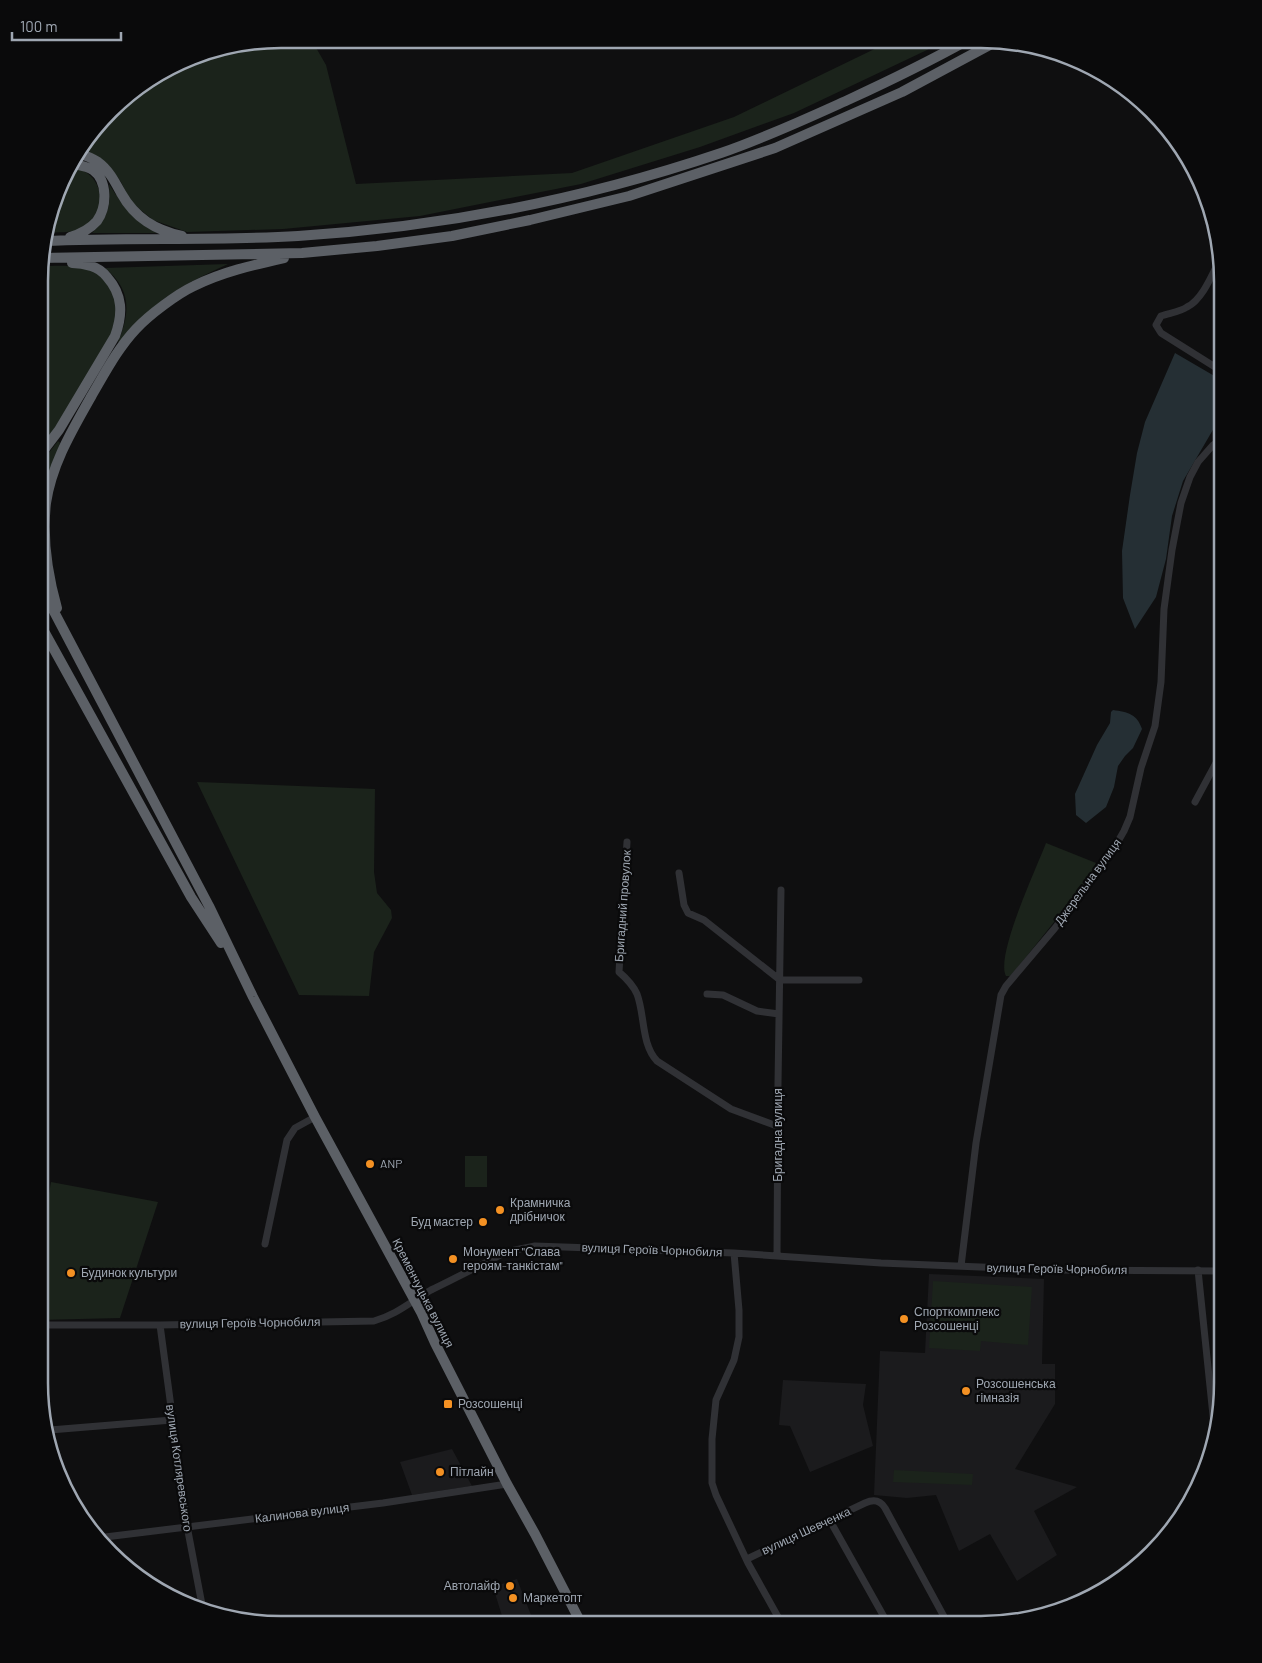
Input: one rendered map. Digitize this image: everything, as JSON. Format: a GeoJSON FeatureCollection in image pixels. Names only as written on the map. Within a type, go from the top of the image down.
{"type":"FeatureCollection","features":[{"type":"Feature","properties":{"kind":"highway"},"geometry":{"type":"LineString","coordinates":[[51,241],[208,240],[299,236],[408,226],[503,210],[632,180],[723,152],[788,127],[937,58],[954,48]]}},
{"type":"Feature","properties":{"kind":"highway"},"geometry":{"type":"LineString","coordinates":[[49,258],[302,253],[452,236],[530,220],[628,196],[775,148],[902,92],[983,48]]}},
{"type":"Feature","properties":{"kind":"highway"},"geometry":{"type":"LineString","coordinates":[[84,156],[98,162],[109,173],[126,202],[146,223],[162,231],[208,240]]}},
{"type":"Feature","properties":{"kind":"highway"},"geometry":{"type":"LineString","coordinates":[[60,240],[80,234],[88,229],[96,222],[104,207],[105,195],[102,183],[93,170],[79,165]]}},
{"type":"Feature","properties":{"kind":"highway"},"geometry":{"type":"LineString","coordinates":[[48,497],[55,467],[67,440],[105,373],[136,329],[166,304],[192,286],[226,272],[302,253]]}},
{"type":"Feature","properties":{"kind":"highway"},"geometry":{"type":"LineString","coordinates":[[48,259],[92,266],[103,272],[113,283],[119,294],[122,306],[116,336],[59,430],[48,444]]}},
{"type":"Feature","properties":{"kind":"highway"},"geometry":{"type":"LineString","coordinates":[[48,571],[62,625]]}},
{"type":"Feature","properties":{"kind":"highway"},"geometry":{"type":"LineString","coordinates":[[48,600],[209,906],[242,975]]}},
{"type":"Feature","properties":{"kind":"highway"},"geometry":{"type":"LineString","coordinates":[[48,638],[191,897],[242,975]]}},
{"type":"Feature","properties":{"kind":"highway","name":"Кременчуцька вулиця"},"geometry":{"type":"LineString","coordinates":[[242,975],[577,1616]]}},
{"type":"Feature","properties":{"kind":"street"},"geometry":{"type":"LineString","coordinates":[[1214,270],[1193,304],[1185,309],[1161,316],[1156,325],[1161,333],[1214,366]]}},
{"type":"Feature","properties":{"kind":"street","name":"Джерельна вулиця"},"geometry":{"type":"LineString","coordinates":[[961,1266],[976,1143],[1001,996],[1006,986],[1055,928],[1109,857],[1130,817],[1141,768],[1155,726],[1161,682],[1164,609],[1172,550],[1182,503],[1190,477],[1198,462],[1214,444]]}},
{"type":"Feature","properties":{"kind":"street"},"geometry":{"type":"LineString","coordinates":[[1195,802],[1214,767]]}},
{"type":"Feature","properties":{"kind":"street","name":"Бригадний провулок"},"geometry":{"type":"LineString","coordinates":[[627,842],[619,972],[630,982],[636,993],[650,1053],[657,1061],[731,1109],[778,1126]]}},
{"type":"Feature","properties":{"kind":"street"},"geometry":{"type":"LineString","coordinates":[[679,873],[684,905],[688,913],[704,920],[780,980],[858,980]]}},
{"type":"Feature","properties":{"kind":"street","name":"Бригадна вулиця"},"geometry":{"type":"LineString","coordinates":[[777,1256],[781,890]]}},
{"type":"Feature","properties":{"kind":"street"},"geometry":{"type":"LineString","coordinates":[[707,994],[723,994],[757,1011],[779,1014]]}},
{"type":"Feature","properties":{"kind":"street"},"geometry":{"type":"LineString","coordinates":[[265,1244],[287,1140],[295,1128],[315,1117]]}},
{"type":"Feature","properties":{"kind":"street","name":"вулиця Героїв Чорнобиля"},"geometry":{"type":"LineString","coordinates":[[48,1324],[160,1325],[374,1321],[399,1311],[430,1291],[504,1254],[525,1247],[545,1246],[734,1253],[1054,1270],[1214,1271]]}},
{"type":"Feature","properties":{"kind":"street","name":"вулиця Шевченка"},"geometry":{"type":"LineString","coordinates":[[734,1253],[739,1310],[739,1337],[734,1360],[716,1400],[712,1439],[712,1482],[716,1495],[764,1594],[777,1616]]}},
{"type":"Feature","properties":{"kind":"street"},"geometry":{"type":"LineString","coordinates":[[1198,1270],[1213,1412]]}},
{"type":"Feature","properties":{"kind":"street","name":"вулиця Котляревського"},"geometry":{"type":"LineString","coordinates":[[160,1325],[187,1526],[201,1601]]}},
{"type":"Feature","properties":{"kind":"street"},"geometry":{"type":"LineString","coordinates":[[52,1430],[172,1420]]}},
{"type":"Feature","properties":{"kind":"street","name":"Калинова вулиця"},"geometry":{"type":"LineString","coordinates":[[106,1537],[383,1503],[507,1484]]}},
{"type":"Feature","properties":{"kind":"street","name":"вулиця Шевченка"},"geometry":{"type":"LineString","coordinates":[[747,1559],[871,1500],[877,1501],[885,1508],[944,1616]]}},
{"type":"Feature","properties":{"kind":"street"},"geometry":{"type":"LineString","coordinates":[[833,1526],[884,1616]]}},
{"type":"Feature","properties":{"kind":"shaded area"},"geometry":{"type":"Polygon","coordinates":[[[316,48],[326,65],[356,184],[572,173],[734,117],[877,48],[931,48],[794,113],[700,147],[581,184],[420,216],[283,229],[187,232],[153,220],[131,202],[121,182],[108,165],[86,153],[105,127],[127,105],[164,79],[192,65],[220,55],[250,49],[316,48]]]}},
{"type":"Feature","properties":{"kind":"shaded area"},"geometry":{"type":"Polygon","coordinates":[[[77,168],[87,173],[98,186],[100,202],[98,211],[88,224],[81,229],[52,233],[65,192],[77,168]]]}},
{"type":"Feature","properties":{"kind":"shaded area"},"geometry":{"type":"Polygon","coordinates":[[[109,184],[130,212],[142,224],[157,233],[92,233],[105,217],[109,205],[109,184]]]}},
{"type":"Feature","properties":{"kind":"shaded area"},"geometry":{"type":"Polygon","coordinates":[[[228,264],[190,282],[164,299],[118,342],[125,321],[126,302],[120,285],[105,268],[228,264]]]}},
{"type":"Feature","properties":{"kind":"shaded area"},"geometry":{"type":"Polygon","coordinates":[[[48,266],[79,267],[98,274],[110,287],[116,304],[116,321],[110,336],[48,437],[48,266]]]}},
{"type":"Feature","properties":{"kind":"shaded area"},"geometry":{"type":"Polygon","coordinates":[[[1175,353],[1214,376],[1214,428],[1183,481],[1172,516],[1166,559],[1156,597],[1135,629],[1123,598],[1122,551],[1137,453],[1145,422],[1175,353]]]}},
{"type":"Feature","properties":{"kind":"shaded area"},"geometry":{"type":"Polygon","coordinates":[[[58,441],[60,443],[48,484],[48,454],[58,441]]]}},
{"type":"Feature","properties":{"kind":"shaded area"},"geometry":{"type":"Polygon","coordinates":[[[1113,710],[1135,717],[1142,729],[1133,748],[1118,766],[1114,787],[1106,807],[1086,823],[1076,815],[1075,794],[1097,745],[1110,723],[1113,710]]]}},
{"type":"Feature","properties":{"kind":"shaded area"},"geometry":{"type":"Polygon","coordinates":[[[197,782],[375,789],[374,872],[377,893],[391,910],[392,918],[374,952],[369,996],[299,995],[197,782]]]}},
{"type":"Feature","properties":{"kind":"shaded area"},"geometry":{"type":"Polygon","coordinates":[[[1046,843],[1096,863],[1090,877],[1018,967],[1010,976],[1006,976],[1004,966],[1011,931],[1046,843]]]}},
{"type":"Feature","properties":{"kind":"shaded area"},"geometry":{"type":"Polygon","coordinates":[[[465,1156],[487,1156],[487,1187],[465,1187],[465,1156]]]}},
{"type":"Feature","properties":{"kind":"shaded area"},"geometry":{"type":"Polygon","coordinates":[[[51,1182],[158,1202],[120,1318],[48,1320],[48,1200],[51,1182]]]}},
{"type":"Feature","properties":{"kind":"shaded area","name":"Розсошенська гімназія"},"geometry":{"type":"Polygon","coordinates":[[[929,1274],[1044,1279],[1042,1364],[1055,1364],[1055,1404],[1015,1469],[1077,1487],[1034,1511],[1057,1555],[1017,1581],[990,1534],[959,1551],[936,1495],[907,1498],[874,1495],[880,1351],[925,1353],[929,1274]]]}},
{"type":"Feature","properties":{"kind":"shaded area"},"geometry":{"type":"Polygon","coordinates":[[[933,1281],[1032,1287],[1028,1345],[981,1341],[980,1351],[929,1348],[933,1281]]]}},
{"type":"Feature","properties":{"kind":"shaded area"},"geometry":{"type":"Polygon","coordinates":[[[783,1380],[866,1384],[863,1405],[873,1446],[810,1472],[790,1426],[779,1425],[783,1380]]]}},
{"type":"Feature","properties":{"kind":"shaded area"},"geometry":{"type":"Polygon","coordinates":[[[452,1449],[472,1486],[412,1495],[400,1462],[452,1449]]]}},
{"type":"Feature","properties":{"kind":"shaded area"},"geometry":{"type":"Polygon","coordinates":[[[894,1470],[973,1474],[972,1485],[893,1482],[894,1470]]]}},
{"type":"Feature","properties":{"kind":"shaded area"},"geometry":{"type":"Polygon","coordinates":[[[517,1579],[531,1615],[502,1616],[493,1587],[517,1579]]]}},
{"type":"Feature","properties":{"kind":"place","name":"ANP"},"geometry":{"type":"Point","coordinates":[370,1164]}},
{"type":"Feature","properties":{"kind":"place","name":"Крамничка дрібничок"},"geometry":{"type":"Point","coordinates":[500,1210]}},
{"type":"Feature","properties":{"kind":"place","name":"Буд мастер"},"geometry":{"type":"Point","coordinates":[483,1222]}},
{"type":"Feature","properties":{"kind":"place","name":"Монумент \"Слава героям-танкістам\""},"geometry":{"type":"Point","coordinates":[453,1259]}},
{"type":"Feature","properties":{"kind":"place","name":"Будинок культури"},"geometry":{"type":"Point","coordinates":[71,1273]}},
{"type":"Feature","properties":{"kind":"place","name":"Спорткомплекс Розсошенці"},"geometry":{"type":"Point","coordinates":[904,1319]}},
{"type":"Feature","properties":{"kind":"place","name":"Розсошенська гімназія"},"geometry":{"type":"Point","coordinates":[966,1391]}},
{"type":"Feature","properties":{"kind":"place","name":"Розсошенці"},"geometry":{"type":"Point","coordinates":[448,1404]}},
{"type":"Feature","properties":{"kind":"place","name":"Пітлайн"},"geometry":{"type":"Point","coordinates":[440,1472]}},
{"type":"Feature","properties":{"kind":"place","name":"Автолайф"},"geometry":{"type":"Point","coordinates":[510,1586]}},
{"type":"Feature","properties":{"kind":"place","name":"Маркетопт"},"geometry":{"type":"Point","coordinates":[513,1598]}}]}
